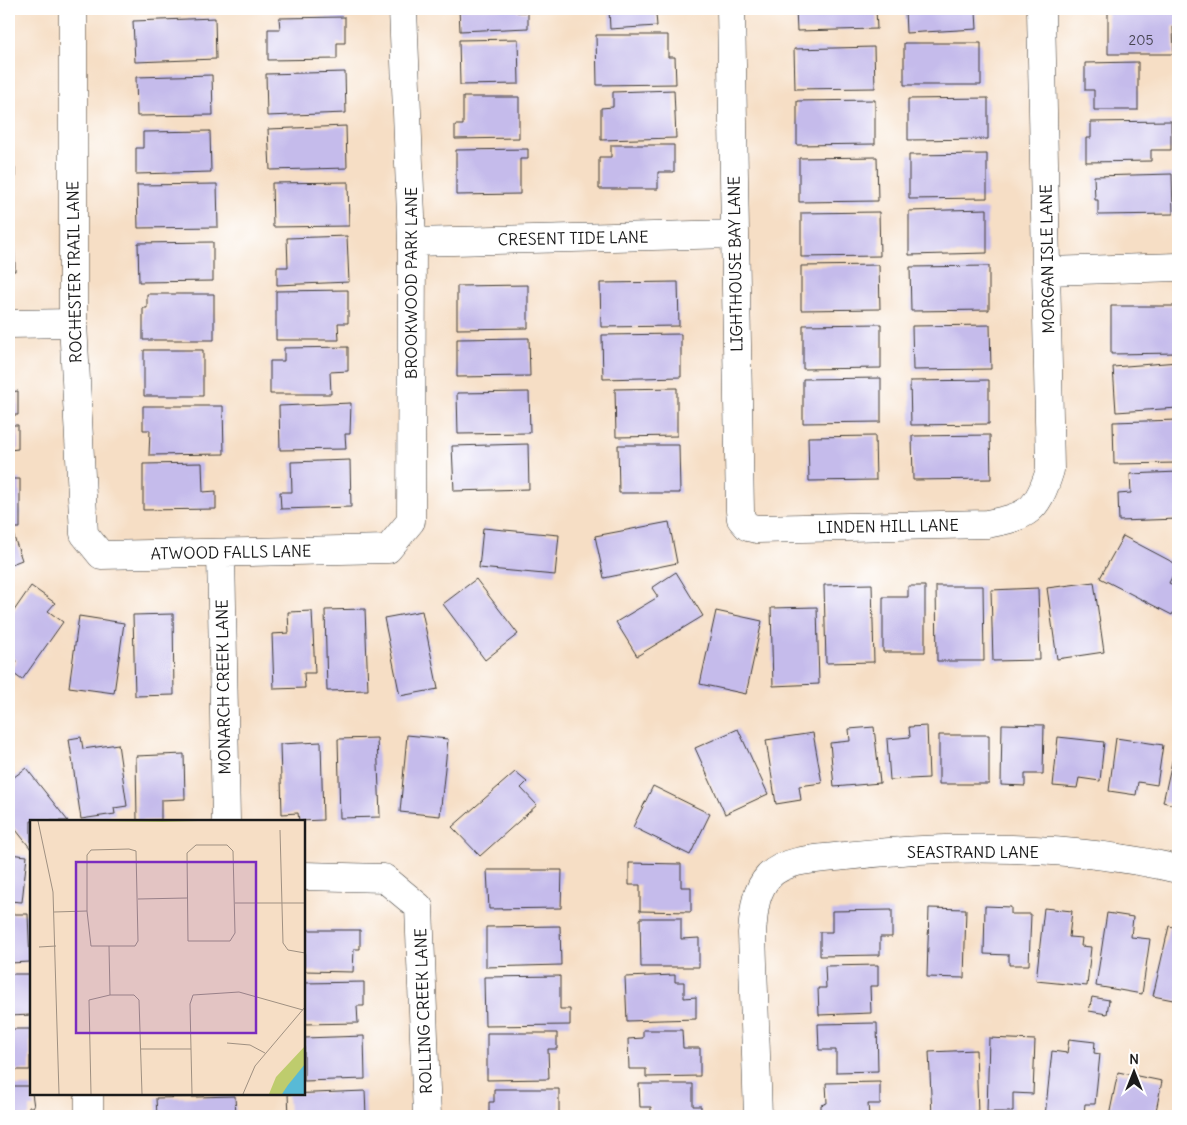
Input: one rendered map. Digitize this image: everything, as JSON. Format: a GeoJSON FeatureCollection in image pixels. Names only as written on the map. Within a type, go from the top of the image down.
{"type":"FeatureCollection","features":[{"type":"Feature","properties":{"kind":"street","name":"ROCHESTER TRAIL LANE"},"geometry":{"type":"LineString","coordinates":[[73,9],[73,323],[84,534]]}},
{"type":"Feature","properties":{"kind":"street","name":"BROOKWOOD PARK LANE"},"geometry":{"type":"LineString","coordinates":[[388,549],[410,521],[412,242],[403,9]]}},
{"type":"Feature","properties":{"kind":"street","name":"LIGHTHOUSE BAY LANE"},"geometry":{"type":"LineString","coordinates":[[731,9],[741,519]]}},
{"type":"Feature","properties":{"kind":"street","name":"MORGAN ISLE LANE"},"geometry":{"type":"LineString","coordinates":[[1034,506],[1044,489],[1050,470],[1048,272],[1041,9]]}},
{"type":"Feature","properties":{"kind":"street","name":"CRESENT TIDE LANE"},"geometry":{"type":"LineString","coordinates":[[412,242],[734,234]]}},
{"type":"Feature","properties":{"kind":"street"},"geometry":{"type":"LineString","coordinates":[[1048,272],[1178,267]]}},
{"type":"Feature","properties":{"kind":"street"},"geometry":{"type":"LineString","coordinates":[[9,324],[73,323]]}},
{"type":"Feature","properties":{"kind":"street","name":"LINDEN HILL LANE"},"geometry":{"type":"LineString","coordinates":[[741,519],[748,527],[757,529],[987,524],[1018,518],[1034,506]]}},
{"type":"Feature","properties":{"kind":"street","name":"ATWOOD FALLS LANE"},"geometry":{"type":"LineString","coordinates":[[84,534],[101,555],[388,549]]}},
{"type":"Feature","properties":{"kind":"street","name":"MONARCH CREEK LANE"},"geometry":{"type":"LineString","coordinates":[[220,553],[226,820]]}},
{"type":"Feature","properties":{"kind":"street","name":"SEASTRAND LANE"},"geometry":{"type":"LineString","coordinates":[[758,1116],[752,933],[760,890],[770,876],[787,866],[806,860],[874,853],[948,849],[1078,854],[1178,869]]}},
{"type":"Feature","properties":{"kind":"street","name":"ROLLING CREEK LANE"},"geometry":{"type":"LineString","coordinates":[[305,876],[384,878],[419,907],[426,1116]]}},
{"type":"Feature","properties":{"kind":"street"},"geometry":{"type":"LineString","coordinates":[[89,1095],[90,1116]]}},
{"type":"Feature","properties":{"kind":"building"},"geometry":{"type":"Polygon","coordinates":[[[9,9],[12,9],[13,29],[9,29],[9,9]]]}},
{"type":"Feature","properties":{"kind":"building"},"geometry":{"type":"Polygon","coordinates":[[[459,9],[517,9],[517,12],[528,12],[528,28],[460,31],[459,9]]]}},
{"type":"Feature","properties":{"kind":"building"},"geometry":{"type":"Polygon","coordinates":[[[609,9],[675,9],[675,13],[656,14],[657,26],[610,29],[609,9]]]}},
{"type":"Feature","properties":{"kind":"building"},"geometry":{"type":"Polygon","coordinates":[[[796,9],[876,9],[877,29],[797,31],[796,9]]]}},
{"type":"Feature","properties":{"kind":"building"},"geometry":{"type":"Polygon","coordinates":[[[905,9],[986,9],[987,12],[976,12],[977,29],[906,33],[905,9]]]}},
{"type":"Feature","properties":{"kind":"building"},"geometry":{"type":"Polygon","coordinates":[[[1108,9],[1178,9],[1178,26],[1173,26],[1174,54],[1108,54],[1108,9]]]}},
{"type":"Feature","properties":{"kind":"building"},"geometry":{"type":"Polygon","coordinates":[[[345,17],[345,43],[337,43],[337,59],[268,60],[268,29],[280,29],[279,18],[345,17]]]}},
{"type":"Feature","properties":{"kind":"building"},"geometry":{"type":"Polygon","coordinates":[[[215,18],[216,59],[135,62],[133,21],[215,18]]]}},
{"type":"Feature","properties":{"kind":"building"},"geometry":{"type":"Polygon","coordinates":[[[596,35],[668,35],[668,57],[675,57],[676,84],[597,85],[596,35]]]}},
{"type":"Feature","properties":{"kind":"building"},"geometry":{"type":"Polygon","coordinates":[[[518,39],[519,84],[460,85],[459,40],[518,39]]]}},
{"type":"Feature","properties":{"kind":"building"},"geometry":{"type":"Polygon","coordinates":[[[904,43],[981,43],[981,85],[904,85],[904,43]]]}},
{"type":"Feature","properties":{"kind":"building"},"geometry":{"type":"Polygon","coordinates":[[[874,47],[875,88],[795,89],[794,49],[874,47]]]}},
{"type":"Feature","properties":{"kind":"building"},"geometry":{"type":"Polygon","coordinates":[[[9,58],[12,58],[13,99],[9,100],[9,58]]]}},
{"type":"Feature","properties":{"kind":"building"},"geometry":{"type":"Polygon","coordinates":[[[1138,62],[1138,110],[1094,110],[1094,90],[1085,90],[1085,63],[1138,62]]]}},
{"type":"Feature","properties":{"kind":"building"},"geometry":{"type":"Polygon","coordinates":[[[345,72],[346,113],[267,116],[266,74],[345,72]]]}},
{"type":"Feature","properties":{"kind":"building"},"geometry":{"type":"Polygon","coordinates":[[[212,75],[213,115],[137,116],[136,77],[212,75]]]}},
{"type":"Feature","properties":{"kind":"building"},"geometry":{"type":"Polygon","coordinates":[[[674,90],[676,138],[601,140],[601,108],[613,107],[613,92],[674,90]]]}},
{"type":"Feature","properties":{"kind":"building"},"geometry":{"type":"Polygon","coordinates":[[[463,97],[519,97],[519,138],[455,139],[455,125],[463,125],[463,97]]]}},
{"type":"Feature","properties":{"kind":"building"},"geometry":{"type":"Polygon","coordinates":[[[988,98],[988,139],[908,140],[908,99],[988,98]]]}},
{"type":"Feature","properties":{"kind":"building"},"geometry":{"type":"Polygon","coordinates":[[[875,100],[875,144],[797,145],[797,101],[875,100]]]}},
{"type":"Feature","properties":{"kind":"building"},"geometry":{"type":"Polygon","coordinates":[[[1171,121],[1171,150],[1151,150],[1151,161],[1086,162],[1086,138],[1091,138],[1091,122],[1171,121]]]}},
{"type":"Feature","properties":{"kind":"building"},"geometry":{"type":"Polygon","coordinates":[[[346,126],[347,168],[270,170],[268,129],[346,126]]]}},
{"type":"Feature","properties":{"kind":"building"},"geometry":{"type":"Polygon","coordinates":[[[210,131],[211,172],[136,174],[136,148],[143,148],[143,132],[210,131]]]}},
{"type":"Feature","properties":{"kind":"building"},"geometry":{"type":"Polygon","coordinates":[[[9,135],[13,135],[13,159],[9,159],[9,135]]]}},
{"type":"Feature","properties":{"kind":"building"},"geometry":{"type":"Polygon","coordinates":[[[611,145],[674,145],[674,172],[658,172],[658,189],[599,189],[599,157],[611,157],[611,145]]]}},
{"type":"Feature","properties":{"kind":"building"},"geometry":{"type":"Polygon","coordinates":[[[528,149],[528,159],[520,159],[520,194],[456,195],[456,150],[528,149]]]}},
{"type":"Feature","properties":{"kind":"building"},"geometry":{"type":"Polygon","coordinates":[[[987,154],[987,198],[909,199],[909,155],[987,154]]]}},
{"type":"Feature","properties":{"kind":"building"},"geometry":{"type":"Polygon","coordinates":[[[877,157],[878,201],[799,202],[799,158],[877,157]]]}},
{"type":"Feature","properties":{"kind":"building"},"geometry":{"type":"Polygon","coordinates":[[[9,167],[15,167],[15,215],[9,215],[9,167]]]}},
{"type":"Feature","properties":{"kind":"building"},"geometry":{"type":"Polygon","coordinates":[[[1172,174],[1173,214],[1098,215],[1098,200],[1095,200],[1094,176],[1172,174]]]}},
{"type":"Feature","properties":{"kind":"building"},"geometry":{"type":"Polygon","coordinates":[[[348,182],[349,226],[273,227],[272,183],[348,182]]]}},
{"type":"Feature","properties":{"kind":"building"},"geometry":{"type":"Polygon","coordinates":[[[217,184],[218,227],[138,228],[137,185],[217,184]]]}},
{"type":"Feature","properties":{"kind":"building"},"geometry":{"type":"Polygon","coordinates":[[[987,209],[987,253],[909,255],[909,211],[987,209]]]}},
{"type":"Feature","properties":{"kind":"building"},"geometry":{"type":"Polygon","coordinates":[[[879,212],[880,256],[801,257],[801,213],[879,212]]]}},
{"type":"Feature","properties":{"kind":"building"},"geometry":{"type":"Polygon","coordinates":[[[9,225],[14,225],[15,271],[9,271],[9,225]]]}},
{"type":"Feature","properties":{"kind":"building"},"geometry":{"type":"Polygon","coordinates":[[[347,236],[349,282],[277,285],[277,267],[288,267],[287,238],[347,236]]]}},
{"type":"Feature","properties":{"kind":"building"},"geometry":{"type":"Polygon","coordinates":[[[213,242],[213,281],[139,282],[138,243],[213,242]]]}},
{"type":"Feature","properties":{"kind":"building"},"geometry":{"type":"Polygon","coordinates":[[[879,265],[880,309],[801,310],[801,266],[879,265]]]}},
{"type":"Feature","properties":{"kind":"building"},"geometry":{"type":"Polygon","coordinates":[[[989,266],[989,310],[911,311],[910,267],[989,266]]]}},
{"type":"Feature","properties":{"kind":"building"},"geometry":{"type":"Polygon","coordinates":[[[678,282],[679,326],[601,327],[600,283],[678,282]]]}},
{"type":"Feature","properties":{"kind":"building"},"geometry":{"type":"Polygon","coordinates":[[[528,285],[528,328],[457,329],[457,286],[528,285]]]}},
{"type":"Feature","properties":{"kind":"building"},"geometry":{"type":"Polygon","coordinates":[[[348,290],[348,323],[338,323],[339,340],[276,340],[276,291],[348,290]]]}},
{"type":"Feature","properties":{"kind":"building"},"geometry":{"type":"Polygon","coordinates":[[[147,294],[214,294],[214,340],[143,340],[143,308],[147,308],[147,294]]]}},
{"type":"Feature","properties":{"kind":"building"},"geometry":{"type":"Polygon","coordinates":[[[1111,306],[1178,306],[1178,353],[1111,354],[1111,306]]]}},
{"type":"Feature","properties":{"kind":"building"},"geometry":{"type":"Polygon","coordinates":[[[881,324],[881,368],[803,369],[803,325],[881,324]]]}},
{"type":"Feature","properties":{"kind":"building"},"geometry":{"type":"Polygon","coordinates":[[[990,325],[991,369],[913,370],[912,326],[990,325]]]}},
{"type":"Feature","properties":{"kind":"building"},"geometry":{"type":"Polygon","coordinates":[[[681,334],[681,377],[603,379],[602,335],[681,334]]]}},
{"type":"Feature","properties":{"kind":"building"},"geometry":{"type":"Polygon","coordinates":[[[529,338],[530,376],[457,377],[457,339],[529,338]]]}},
{"type":"Feature","properties":{"kind":"building"},"geometry":{"type":"Polygon","coordinates":[[[348,347],[348,371],[330,372],[331,394],[270,394],[270,361],[284,361],[284,348],[348,347]]]}},
{"type":"Feature","properties":{"kind":"building"},"geometry":{"type":"Polygon","coordinates":[[[144,350],[203,350],[203,396],[144,396],[144,350]]]}},
{"type":"Feature","properties":{"kind":"building"},"geometry":{"type":"Polygon","coordinates":[[[1178,362],[1178,408],[1116,412],[1113,367],[1178,362]]]}},
{"type":"Feature","properties":{"kind":"building"},"geometry":{"type":"Polygon","coordinates":[[[881,378],[881,422],[803,423],[803,379],[881,378]]]}},
{"type":"Feature","properties":{"kind":"building"},"geometry":{"type":"Polygon","coordinates":[[[989,380],[989,424],[911,425],[910,381],[989,380]]]}},
{"type":"Feature","properties":{"kind":"building"},"geometry":{"type":"Polygon","coordinates":[[[677,388],[677,436],[616,437],[615,389],[677,388]]]}},
{"type":"Feature","properties":{"kind":"building"},"geometry":{"type":"Polygon","coordinates":[[[18,391],[18,415],[9,415],[9,392],[18,391]]]}},
{"type":"Feature","properties":{"kind":"building"},"geometry":{"type":"Polygon","coordinates":[[[529,392],[530,433],[458,434],[457,393],[529,392]]]}},
{"type":"Feature","properties":{"kind":"building"},"geometry":{"type":"Polygon","coordinates":[[[351,403],[350,434],[345,434],[346,449],[280,450],[279,406],[351,403]]]}},
{"type":"Feature","properties":{"kind":"building"},"geometry":{"type":"Polygon","coordinates":[[[143,406],[223,406],[224,454],[149,455],[150,430],[143,430],[143,406]]]}},
{"type":"Feature","properties":{"kind":"building"},"geometry":{"type":"Polygon","coordinates":[[[1178,420],[1178,463],[1114,464],[1113,422],[1178,420]]]}},
{"type":"Feature","properties":{"kind":"building"},"geometry":{"type":"Polygon","coordinates":[[[9,425],[18,425],[18,449],[9,450],[9,425]]]}},
{"type":"Feature","properties":{"kind":"building"},"geometry":{"type":"Polygon","coordinates":[[[990,435],[991,479],[913,480],[912,436],[990,435]]]}},
{"type":"Feature","properties":{"kind":"building"},"geometry":{"type":"Polygon","coordinates":[[[875,436],[876,480],[809,481],[808,437],[875,436]]]}},
{"type":"Feature","properties":{"kind":"building"},"geometry":{"type":"Polygon","coordinates":[[[528,444],[529,489],[454,491],[452,446],[528,444]]]}},
{"type":"Feature","properties":{"kind":"building"},"geometry":{"type":"Polygon","coordinates":[[[618,445],[679,445],[680,493],[619,493],[618,445]]]}},
{"type":"Feature","properties":{"kind":"building"},"geometry":{"type":"Polygon","coordinates":[[[350,460],[351,507],[281,509],[280,492],[292,492],[291,462],[350,460]]]}},
{"type":"Feature","properties":{"kind":"building"},"geometry":{"type":"Polygon","coordinates":[[[202,463],[203,492],[216,491],[216,509],[143,510],[143,464],[202,463]]]}},
{"type":"Feature","properties":{"kind":"building"},"geometry":{"type":"Polygon","coordinates":[[[1178,472],[1178,519],[1119,521],[1118,494],[1131,493],[1130,474],[1178,472]]]}},
{"type":"Feature","properties":{"kind":"building"},"geometry":{"type":"Polygon","coordinates":[[[9,479],[20,479],[20,528],[9,528],[9,479]]]}},
{"type":"Feature","properties":{"kind":"building"},"geometry":{"type":"Polygon","coordinates":[[[669,522],[677,563],[604,578],[595,536],[669,522]]]}},
{"type":"Feature","properties":{"kind":"building"},"geometry":{"type":"Polygon","coordinates":[[[483,528],[559,535],[555,575],[479,568],[483,528]]]}},
{"type":"Feature","properties":{"kind":"building"},"geometry":{"type":"Polygon","coordinates":[[[13,534],[22,560],[9,565],[9,536],[13,534]]]}},
{"type":"Feature","properties":{"kind":"building"},"geometry":{"type":"Polygon","coordinates":[[[1123,536],[1178,565],[1169,583],[1178,588],[1178,603],[1172,615],[1100,578],[1123,536]]]}},
{"type":"Feature","properties":{"kind":"building"},"geometry":{"type":"Polygon","coordinates":[[[676,572],[703,616],[637,656],[616,622],[658,597],[652,588],[676,572]]]}},
{"type":"Feature","properties":{"kind":"building"},"geometry":{"type":"Polygon","coordinates":[[[476,579],[518,634],[485,660],[443,604],[476,579]]]}},
{"type":"Feature","properties":{"kind":"building"},"geometry":{"type":"Polygon","coordinates":[[[1094,582],[1104,652],[1057,659],[1047,588],[1094,582]]]}},
{"type":"Feature","properties":{"kind":"building"},"geometry":{"type":"Polygon","coordinates":[[[872,584],[874,662],[826,663],[824,585],[872,584]]]}},
{"type":"Feature","properties":{"kind":"building"},"geometry":{"type":"Polygon","coordinates":[[[31,586],[55,603],[48,611],[63,622],[22,680],[10,671],[17,661],[9,655],[9,618],[31,586]]]}},
{"type":"Feature","properties":{"kind":"building"},"geometry":{"type":"Polygon","coordinates":[[[908,586],[925,586],[925,652],[883,652],[883,597],[908,597],[908,586]]]}},
{"type":"Feature","properties":{"kind":"building"},"geometry":{"type":"Polygon","coordinates":[[[936,586],[983,586],[984,661],[937,661],[936,586]]]}},
{"type":"Feature","properties":{"kind":"building"},"geometry":{"type":"Polygon","coordinates":[[[1038,588],[1040,660],[993,661],[991,590],[1038,588]]]}},
{"type":"Feature","properties":{"kind":"building"},"geometry":{"type":"Polygon","coordinates":[[[817,607],[819,684],[773,686],[771,608],[817,607]]]}},
{"type":"Feature","properties":{"kind":"building"},"geometry":{"type":"Polygon","coordinates":[[[365,609],[368,690],[327,691],[325,610],[365,609]]]}},
{"type":"Feature","properties":{"kind":"building"},"geometry":{"type":"Polygon","coordinates":[[[312,611],[315,673],[304,673],[305,688],[274,689],[272,634],[289,633],[288,612],[312,611]]]}},
{"type":"Feature","properties":{"kind":"building"},"geometry":{"type":"Polygon","coordinates":[[[422,611],[438,689],[400,696],[384,618],[422,611]]]}},
{"type":"Feature","properties":{"kind":"building"},"geometry":{"type":"Polygon","coordinates":[[[716,611],[762,621],[746,694],[700,684],[716,611]]]}},
{"type":"Feature","properties":{"kind":"building"},"geometry":{"type":"Polygon","coordinates":[[[173,614],[174,695],[135,696],[133,615],[173,614]]]}},
{"type":"Feature","properties":{"kind":"building"},"geometry":{"type":"Polygon","coordinates":[[[79,616],[124,623],[114,693],[69,687],[79,616]]]}},
{"type":"Feature","properties":{"kind":"building"},"geometry":{"type":"Polygon","coordinates":[[[1002,724],[1044,725],[1043,774],[1025,774],[1025,786],[1001,785],[1002,724]]]}},
{"type":"Feature","properties":{"kind":"building"},"geometry":{"type":"Polygon","coordinates":[[[927,726],[929,778],[890,780],[887,739],[910,737],[909,727],[927,726]]]}},
{"type":"Feature","properties":{"kind":"building"},"geometry":{"type":"Polygon","coordinates":[[[874,727],[880,783],[834,787],[830,743],[850,741],[849,729],[874,727]]]}},
{"type":"Feature","properties":{"kind":"building"},"geometry":{"type":"Polygon","coordinates":[[[738,729],[768,794],[725,814],[695,748],[738,729]]]}},
{"type":"Feature","properties":{"kind":"building"},"geometry":{"type":"Polygon","coordinates":[[[813,733],[822,783],[799,786],[801,800],[776,804],[766,740],[813,733]]]}},
{"type":"Feature","properties":{"kind":"building"},"geometry":{"type":"Polygon","coordinates":[[[407,735],[448,739],[440,816],[400,812],[407,735]]]}},
{"type":"Feature","properties":{"kind":"building"},"geometry":{"type":"Polygon","coordinates":[[[939,735],[989,735],[989,784],[939,784],[939,735]]]}},
{"type":"Feature","properties":{"kind":"building"},"geometry":{"type":"Polygon","coordinates":[[[81,737],[83,749],[118,744],[127,806],[114,808],[115,814],[81,819],[69,739],[81,737]]]}},
{"type":"Feature","properties":{"kind":"building"},"geometry":{"type":"Polygon","coordinates":[[[1058,737],[1104,742],[1100,781],[1079,778],[1077,788],[1053,786],[1058,737]]]}},
{"type":"Feature","properties":{"kind":"building"},"geometry":{"type":"Polygon","coordinates":[[[377,738],[380,817],[340,818],[338,739],[377,738]]]}},
{"type":"Feature","properties":{"kind":"building"},"geometry":{"type":"Polygon","coordinates":[[[1116,738],[1163,745],[1157,785],[1138,782],[1136,795],[1109,791],[1116,738]]]}},
{"type":"Feature","properties":{"kind":"building"},"geometry":{"type":"Polygon","coordinates":[[[321,742],[323,820],[299,820],[298,813],[282,814],[280,744],[321,742]]]}},
{"type":"Feature","properties":{"kind":"building"},"geometry":{"type":"Polygon","coordinates":[[[1174,753],[1178,754],[1178,806],[1163,802],[1174,753]]]}},
{"type":"Feature","properties":{"kind":"building"},"geometry":{"type":"Polygon","coordinates":[[[184,754],[185,799],[161,800],[161,820],[137,820],[136,756],[184,754]]]}},
{"type":"Feature","properties":{"kind":"building"},"geometry":{"type":"Polygon","coordinates":[[[26,768],[67,820],[30,820],[30,848],[9,821],[9,781],[26,768]]]}},
{"type":"Feature","properties":{"kind":"building"},"geometry":{"type":"Polygon","coordinates":[[[515,772],[527,782],[521,788],[537,805],[480,856],[452,827],[515,772]]]}},
{"type":"Feature","properties":{"kind":"building"},"geometry":{"type":"Polygon","coordinates":[[[653,786],[710,814],[690,855],[633,827],[653,786]]]}},
{"type":"Feature","properties":{"kind":"building"},"geometry":{"type":"Polygon","coordinates":[[[9,854],[27,856],[22,902],[9,901],[9,854]]]}},
{"type":"Feature","properties":{"kind":"building"},"geometry":{"type":"Polygon","coordinates":[[[629,863],[681,864],[681,887],[691,887],[691,912],[640,911],[640,885],[629,885],[629,863]]]}},
{"type":"Feature","properties":{"kind":"building"},"geometry":{"type":"Polygon","coordinates":[[[487,870],[562,870],[561,908],[489,909],[487,870]]]}},
{"type":"Feature","properties":{"kind":"building"},"geometry":{"type":"Polygon","coordinates":[[[985,906],[1011,907],[1011,914],[1031,914],[1029,965],[1009,965],[1009,955],[984,954],[985,906]]]}},
{"type":"Feature","properties":{"kind":"building"},"geometry":{"type":"Polygon","coordinates":[[[929,908],[966,909],[964,978],[927,977],[929,908]]]}},
{"type":"Feature","properties":{"kind":"building"},"geometry":{"type":"Polygon","coordinates":[[[1044,908],[1072,911],[1069,937],[1082,938],[1081,946],[1091,947],[1087,986],[1036,981],[1044,908]]]}},
{"type":"Feature","properties":{"kind":"building"},"geometry":{"type":"Polygon","coordinates":[[[892,910],[892,937],[880,937],[880,955],[820,956],[820,932],[832,932],[832,911],[892,910]]]}},
{"type":"Feature","properties":{"kind":"building"},"geometry":{"type":"Polygon","coordinates":[[[1107,913],[1133,917],[1131,937],[1150,939],[1142,994],[1096,986],[1107,913]]]}},
{"type":"Feature","properties":{"kind":"building"},"geometry":{"type":"Polygon","coordinates":[[[9,914],[28,914],[30,962],[9,963],[9,914]]]}},
{"type":"Feature","properties":{"kind":"building"},"geometry":{"type":"Polygon","coordinates":[[[640,918],[681,918],[681,939],[699,938],[699,967],[641,967],[640,918]]]}},
{"type":"Feature","properties":{"kind":"building"},"geometry":{"type":"Polygon","coordinates":[[[560,926],[561,965],[486,967],[486,927],[560,926]]]}},
{"type":"Feature","properties":{"kind":"building"},"geometry":{"type":"Polygon","coordinates":[[[1169,926],[1178,928],[1178,1001],[1153,996],[1169,926]]]}},
{"type":"Feature","properties":{"kind":"building"},"geometry":{"type":"Polygon","coordinates":[[[305,930],[360,930],[360,949],[354,949],[353,972],[305,971],[305,930]]]}},
{"type":"Feature","properties":{"kind":"building"},"geometry":{"type":"Polygon","coordinates":[[[878,965],[878,986],[870,986],[871,1013],[819,1015],[818,988],[826,988],[825,966],[878,965]]]}},
{"type":"Feature","properties":{"kind":"building"},"geometry":{"type":"Polygon","coordinates":[[[9,974],[30,974],[30,1015],[9,1016],[9,974]]]}},
{"type":"Feature","properties":{"kind":"building"},"geometry":{"type":"Polygon","coordinates":[[[675,975],[675,982],[684,982],[684,998],[696,997],[696,1019],[627,1021],[625,977],[675,975]]]}},
{"type":"Feature","properties":{"kind":"building"},"geometry":{"type":"Polygon","coordinates":[[[560,976],[560,1009],[570,1009],[570,1025],[485,1026],[484,977],[560,976]]]}},
{"type":"Feature","properties":{"kind":"building"},"geometry":{"type":"Polygon","coordinates":[[[364,982],[364,1006],[357,1006],[358,1023],[305,1024],[305,983],[364,982]]]}},
{"type":"Feature","properties":{"kind":"building"},"geometry":{"type":"Polygon","coordinates":[[[1092,997],[1109,1000],[1107,1014],[1089,1011],[1092,997]]]}},
{"type":"Feature","properties":{"kind":"building"},"geometry":{"type":"Polygon","coordinates":[[[877,1023],[878,1071],[836,1072],[836,1050],[819,1050],[818,1024],[877,1023]]]}},
{"type":"Feature","properties":{"kind":"building"},"geometry":{"type":"Polygon","coordinates":[[[9,1029],[30,1029],[30,1070],[9,1070],[9,1029]]]}},
{"type":"Feature","properties":{"kind":"building"},"geometry":{"type":"Polygon","coordinates":[[[643,1030],[682,1030],[683,1048],[700,1048],[700,1076],[646,1077],[646,1069],[629,1069],[628,1039],[643,1038],[643,1030]]]}},
{"type":"Feature","properties":{"kind":"building"},"geometry":{"type":"Polygon","coordinates":[[[487,1033],[557,1033],[557,1049],[548,1049],[549,1079],[487,1080],[487,1033]]]}},
{"type":"Feature","properties":{"kind":"building"},"geometry":{"type":"Polygon","coordinates":[[[364,1036],[365,1079],[305,1081],[305,1038],[364,1036]]]}},
{"type":"Feature","properties":{"kind":"building"},"geometry":{"type":"Polygon","coordinates":[[[989,1038],[1035,1040],[1033,1094],[1013,1093],[1013,1112],[987,1112],[989,1038]]]}},
{"type":"Feature","properties":{"kind":"building"},"geometry":{"type":"Polygon","coordinates":[[[1069,1039],[1095,1042],[1094,1053],[1100,1054],[1095,1104],[1085,1104],[1084,1114],[1071,1112],[1071,1116],[1045,1116],[1052,1051],[1067,1053],[1069,1039]]]}},
{"type":"Feature","properties":{"kind":"building"},"geometry":{"type":"Polygon","coordinates":[[[976,1050],[978,1115],[932,1116],[929,1052],[976,1050]]]}},
{"type":"Feature","properties":{"kind":"building"},"geometry":{"type":"Polygon","coordinates":[[[1118,1072],[1162,1081],[1155,1116],[1109,1116],[1118,1072]]]}},
{"type":"Feature","properties":{"kind":"building"},"geometry":{"type":"Polygon","coordinates":[[[880,1082],[880,1104],[868,1104],[869,1116],[821,1116],[821,1105],[827,1103],[826,1083],[880,1082]]]}},
{"type":"Feature","properties":{"kind":"building"},"geometry":{"type":"Polygon","coordinates":[[[639,1084],[693,1084],[693,1106],[701,1106],[701,1116],[651,1116],[651,1107],[640,1107],[639,1084]]]}},
{"type":"Feature","properties":{"kind":"building"},"geometry":{"type":"Polygon","coordinates":[[[9,1086],[30,1086],[30,1095],[32,1095],[34,1107],[29,1107],[29,1116],[9,1116],[9,1086]]]}},
{"type":"Feature","properties":{"kind":"building"},"geometry":{"type":"Polygon","coordinates":[[[494,1089],[559,1089],[559,1116],[489,1116],[489,1102],[494,1102],[494,1089]]]}},
{"type":"Feature","properties":{"kind":"building"},"geometry":{"type":"Polygon","coordinates":[[[365,1091],[366,1116],[289,1116],[288,1095],[305,1095],[305,1093],[365,1091]]]}},
{"type":"Feature","properties":{"kind":"building"},"geometry":{"type":"Polygon","coordinates":[[[235,1096],[236,1116],[157,1116],[156,1098],[235,1096]]]}}]}
